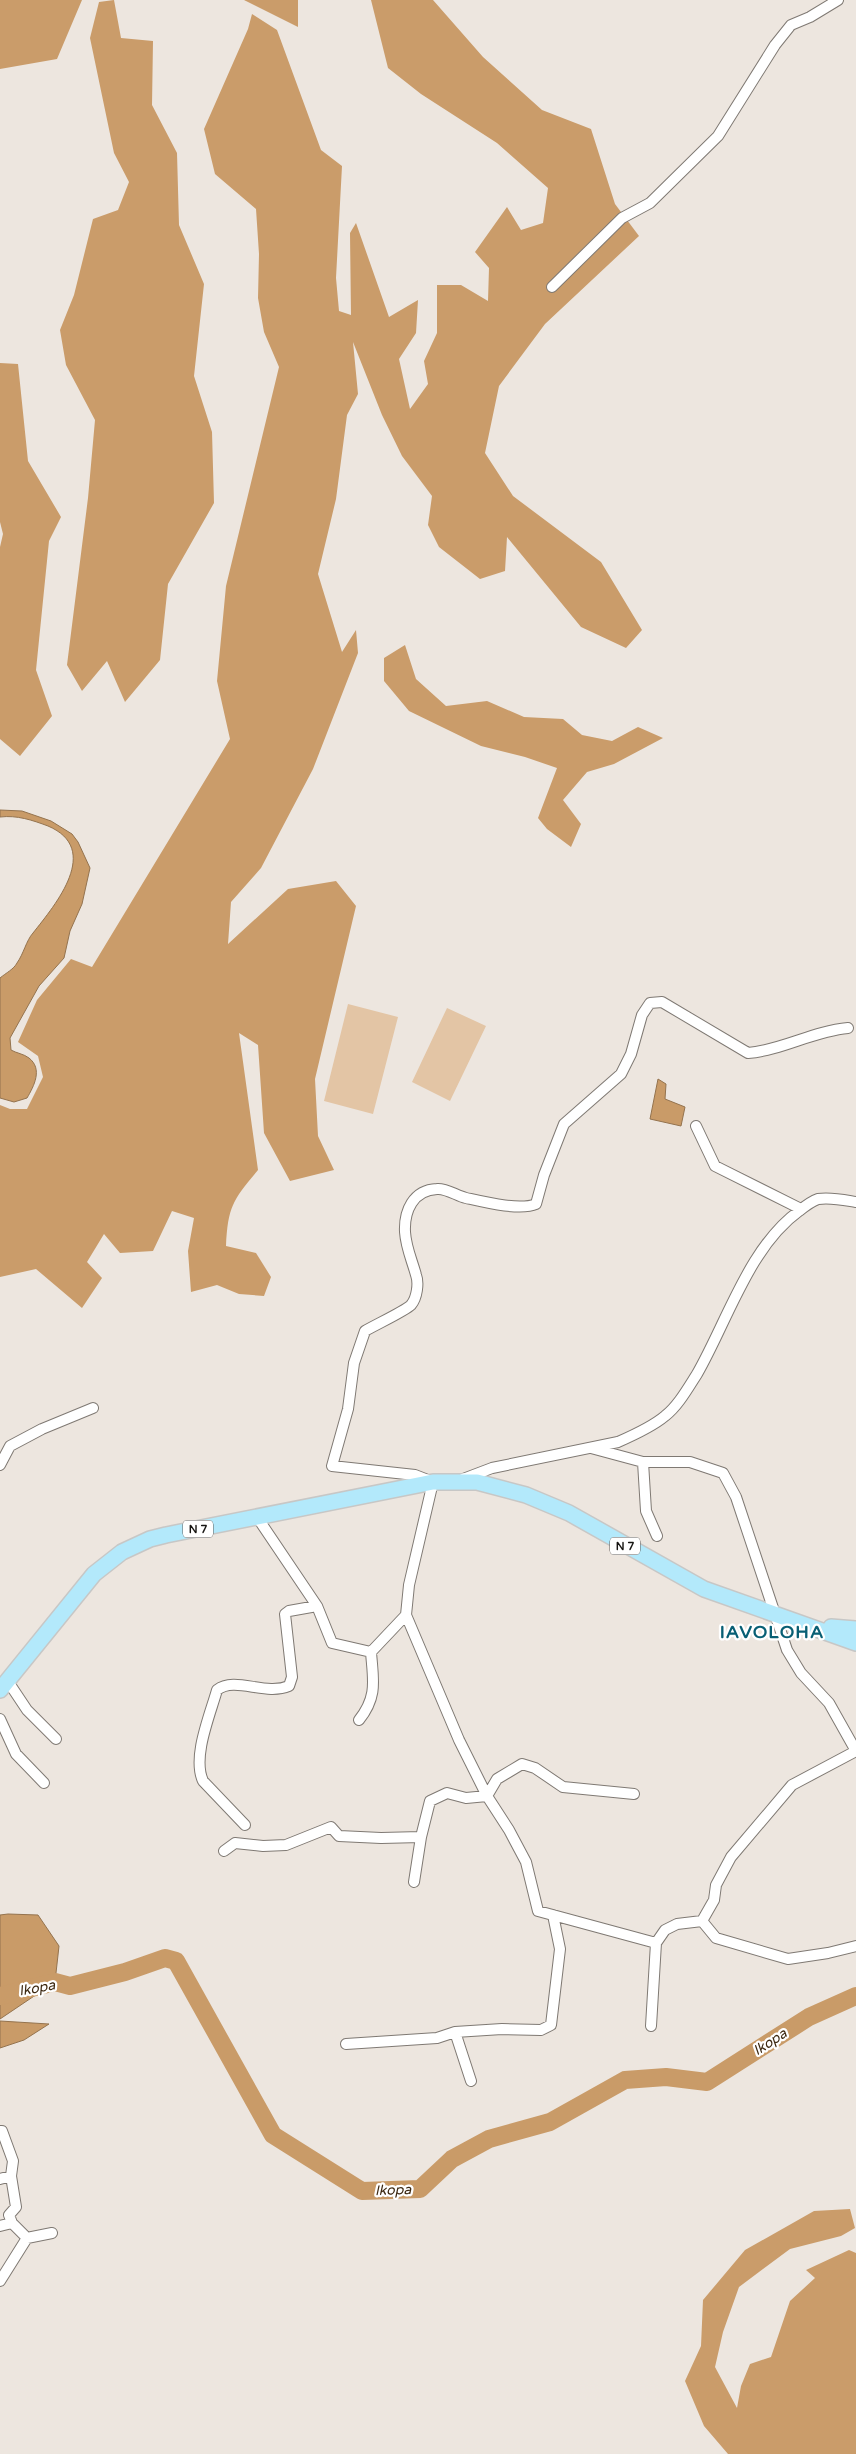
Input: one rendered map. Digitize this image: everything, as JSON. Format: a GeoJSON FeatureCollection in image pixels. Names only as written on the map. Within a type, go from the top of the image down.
{"type":"FeatureCollection","features":[{"type":"Feature","properties":{"kind":"main road","name":"N 7"},"geometry":{"type":"LineString","coordinates":[[4,1685],[94,1574],[122,1552],[158,1537],[433,1482],[477,1482],[510,1489],[569,1513],[704,1590],[790,1619]]}},
{"type":"Feature","properties":{"kind":"main road"},"geometry":{"type":"LineString","coordinates":[[790,1619],[856,1630]]}},
{"type":"Feature","properties":{"kind":"main road"},"geometry":{"type":"LineString","coordinates":[[790,1619],[856,1643]]}},
{"type":"Feature","properties":{"kind":"street"},"geometry":{"type":"LineString","coordinates":[[552,287],[622,218],[650,203],[718,136],[791,25],[810,17],[838,0]]}},
{"type":"Feature","properties":{"kind":"street"},"geometry":{"type":"LineString","coordinates":[[656,1943],[538,1911],[526,1862],[509,1830],[487,1796],[460,1740],[406,1615],[409,1585],[433,1482],[415,1475],[332,1466],[348,1409],[354,1363],[365,1331],[411,1305],[416,1292],[417,1278],[406,1245],[404,1222],[406,1210],[414,1199],[426,1191],[439,1189],[465,1198],[527,1208],[536,1204],[544,1175],[564,1124],[621,1074],[631,1054],[642,1015],[650,1003],[662,1002],[748,1053],[784,1046],[826,1030],[848,1028]]}},
{"type":"Feature","properties":{"kind":"street"},"geometry":{"type":"LineString","coordinates":[[696,1126],[715,1166],[801,1210]]}},
{"type":"Feature","properties":{"kind":"street"},"geometry":{"type":"LineString","coordinates":[[457,1481],[492,1468],[592,1448],[625,1439],[667,1415],[687,1389],[702,1364],[742,1284],[767,1244],[786,1220],[817,1199],[835,1198],[856,1202]]}},
{"type":"Feature","properties":{"kind":"street"},"geometry":{"type":"LineString","coordinates":[[0,1465],[10,1446],[42,1428],[93,1408]]}},
{"type":"Feature","properties":{"kind":"street"},"geometry":{"type":"LineString","coordinates":[[592,1448],[643,1462],[690,1462],[723,1474],[736,1497],[787,1650],[801,1673],[829,1703],[856,1751],[792,1785],[731,1857],[716,1885],[714,1900],[702,1921]]}},
{"type":"Feature","properties":{"kind":"street"},"geometry":{"type":"LineString","coordinates":[[643,1462],[646,1511],[657,1536]]}},
{"type":"Feature","properties":{"kind":"street"},"geometry":{"type":"LineString","coordinates":[[258,1517],[318,1606],[332,1644],[371,1652]]}},
{"type":"Feature","properties":{"kind":"street"},"geometry":{"type":"LineString","coordinates":[[245,1825],[203,1781],[199,1772],[199,1756],[217,1690],[223,1685],[233,1684],[265,1690],[289,1686],[292,1677],[285,1614],[289,1611],[318,1606]]}},
{"type":"Feature","properties":{"kind":"street"},"geometry":{"type":"LineString","coordinates":[[359,1720],[369,1707],[373,1691],[371,1652],[406,1615]]}},
{"type":"Feature","properties":{"kind":"street"},"geometry":{"type":"LineString","coordinates":[[4,1685],[56,1739]]}},
{"type":"Feature","properties":{"kind":"street"},"geometry":{"type":"LineString","coordinates":[[0,1719],[16,1754],[44,1782]]}},
{"type":"Feature","properties":{"kind":"street"},"geometry":{"type":"LineString","coordinates":[[487,1796],[497,1779],[522,1764],[535,1768],[563,1787],[634,1794]]}},
{"type":"Feature","properties":{"kind":"street"},"geometry":{"type":"LineString","coordinates":[[414,1882],[421,1837],[430,1800],[447,1793],[466,1798],[487,1796]]}},
{"type":"Feature","properties":{"kind":"street"},"geometry":{"type":"LineString","coordinates":[[224,1851],[235,1843],[263,1846],[286,1845],[331,1827],[339,1836],[421,1837]]}},
{"type":"Feature","properties":{"kind":"street"},"geometry":{"type":"LineString","coordinates":[[346,2044],[437,2038],[455,2032],[502,2028],[541,2030],[551,2025],[560,1949],[553,1915]]}},
{"type":"Feature","properties":{"kind":"street"},"geometry":{"type":"LineString","coordinates":[[651,2026],[656,1943],[665,1930],[677,1924],[702,1921]]}},
{"type":"Feature","properties":{"kind":"street"},"geometry":{"type":"LineString","coordinates":[[702,1921],[716,1938],[788,1959],[828,1953],[856,1946]]}},
{"type":"Feature","properties":{"kind":"street"},"geometry":{"type":"LineString","coordinates":[[455,2032],[471,2081]]}},
{"type":"Feature","properties":{"kind":"street"},"geometry":{"type":"LineString","coordinates":[[0,2131],[2,2131],[13,2161],[12,2176],[16,2207],[9,2215],[12,2223],[27,2238]]}},
{"type":"Feature","properties":{"kind":"street"},"geometry":{"type":"LineString","coordinates":[[0,2179],[12,2176]]}},
{"type":"Feature","properties":{"kind":"street"},"geometry":{"type":"LineString","coordinates":[[0,2226],[12,2223]]}},
{"type":"Feature","properties":{"kind":"street"},"geometry":{"type":"LineString","coordinates":[[0,2281],[27,2238],[52,2233]]}},
{"type":"Feature","properties":{"kind":"shaded area"},"geometry":{"type":"Polygon","coordinates":[[[0,0],[82,0],[57,59],[0,69],[0,0]]]}},
{"type":"Feature","properties":{"kind":"shaded area"},"geometry":{"type":"Polygon","coordinates":[[[114,0],[121,38],[153,41],[152,105],[177,153],[179,225],[204,284],[194,376],[212,432],[214,503],[168,584],[160,660],[125,702],[107,661],[82,691],[67,665],[88,498],[95,420],[66,365],[60,330],[74,295],[93,219],[118,210],[129,182],[114,153],[90,38],[99,2],[114,0]]]}},
{"type":"Feature","properties":{"kind":"shaded area"},"geometry":{"type":"Polygon","coordinates":[[[244,0],[298,0],[298,27],[244,0]]]}},
{"type":"Feature","properties":{"kind":"shaded area"},"geometry":{"type":"Polygon","coordinates":[[[371,0],[433,0],[483,57],[542,110],[591,129],[615,204],[639,236],[545,324],[499,386],[485,453],[513,496],[601,562],[642,630],[626,648],[581,627],[507,537],[505,571],[480,579],[439,547],[428,525],[432,496],[402,456],[382,415],[353,342],[358,394],[347,415],[336,499],[318,574],[342,652],[356,630],[358,653],[313,769],[261,868],[231,902],[228,944],[288,889],[336,881],[356,906],[315,1079],[318,1136],[334,1170],[290,1181],[264,1133],[258,1045],[239,1033],[258,1170],[233,1204],[228,1221],[226,1246],[256,1253],[271,1277],[264,1296],[239,1294],[217,1285],[191,1292],[188,1251],[194,1218],[172,1211],[153,1251],[120,1253],[104,1234],[87,1262],[102,1278],[82,1308],[36,1269],[0,1277],[0,1105],[10,1109],[27,1109],[43,1077],[38,1056],[18,1042],[37,1000],[71,959],[92,967],[230,739],[217,681],[226,586],[279,367],[264,332],[258,298],[259,254],[256,209],[215,174],[204,129],[248,29],[252,14],[277,30],[321,150],[342,166],[336,278],[339,311],[351,315],[350,233],[356,223],[389,317],[418,300],[416,333],[399,359],[410,409],[428,384],[424,361],[437,333],[437,285],[461,285],[488,301],[489,268],[475,252],[507,207],[521,230],[543,223],[548,188],[497,143],[421,94],[388,68],[371,0]]]}},
{"type":"Feature","properties":{"kind":"shaded area"},"geometry":{"type":"Polygon","coordinates":[[[0,363],[18,364],[28,461],[61,517],[49,541],[36,670],[52,716],[20,756],[0,739],[0,547],[3,534],[0,522],[0,363]]]}},
{"type":"Feature","properties":{"kind":"shaded area"},"geometry":{"type":"Polygon","coordinates":[[[405,645],[416,679],[446,706],[487,701],[524,717],[563,719],[582,735],[612,741],[638,727],[663,738],[614,764],[587,772],[563,800],[581,824],[571,847],[547,829],[538,818],[557,768],[525,757],[481,746],[409,711],[384,681],[384,658],[405,645]]]}},
{"type":"Feature","properties":{"kind":"shaded area"},"geometry":{"type":"Polygon","coordinates":[[[348,1004],[398,1017],[373,1114],[324,1101],[348,1004]]]}},
{"type":"Feature","properties":{"kind":"shaded area"},"geometry":{"type":"Polygon","coordinates":[[[447,1008],[486,1026],[450,1101],[412,1082],[447,1008]]]}},
{"type":"Feature","properties":{"kind":"shaded area"},"geometry":{"type":"Polygon","coordinates":[[[850,2209],[855,2228],[841,2236],[790,2249],[739,2287],[723,2332],[715,2367],[737,2408],[741,2386],[750,2364],[771,2357],[790,2301],[815,2278],[806,2270],[849,2250],[856,2253],[856,2454],[728,2454],[704,2426],[685,2381],[701,2346],[703,2300],[745,2250],[814,2211],[850,2209]]]}},
{"type":"Feature","properties":{"kind":"water"},"geometry":{"type":"Polygon","coordinates":[[[0,810],[22,811],[51,821],[72,834],[78,842],[90,868],[82,904],[70,931],[64,958],[39,986],[10,1038],[11,1050],[25,1055],[36,1067],[36,1078],[27,1098],[14,1102],[0,1098],[0,978],[16,965],[31,936],[53,907],[69,877],[73,862],[72,848],[64,836],[48,826],[30,820],[18,817],[0,817],[0,810]]]}},
{"type":"Feature","properties":{"kind":"water"},"geometry":{"type":"Polygon","coordinates":[[[658,1079],[666,1084],[665,1099],[685,1107],[681,1126],[650,1119],[658,1079]]]}},
{"type":"Feature","properties":{"kind":"water"},"geometry":{"type":"Polygon","coordinates":[[[0,1915],[38,1915],[59,1946],[55,1982],[0,2019],[0,1915]]]}},
{"type":"Feature","properties":{"kind":"water"},"geometry":{"type":"Polygon","coordinates":[[[0,2021],[49,2024],[24,2040],[0,2048],[0,2021]]]}},
{"type":"Feature","properties":{"kind":"waterway","name":"Ikopa"},"geometry":{"type":"LineString","coordinates":[[0,1996],[55,1982],[70,1986],[125,1972],[165,1958],[176,1961],[273,2135],[362,2191],[420,2189],[452,2159],[489,2139],[550,2122],[625,2080],[666,2077],[707,2082],[809,2017],[856,1996]]}},
{"type":"Feature","properties":{"kind":"district","name":"IAVOLOHA"},"geometry":{"type":"Point","coordinates":[772,1632]}}]}
